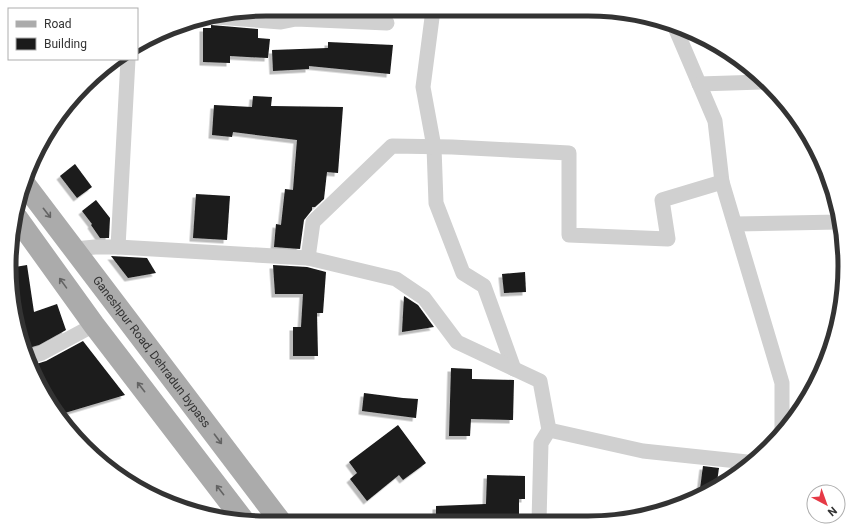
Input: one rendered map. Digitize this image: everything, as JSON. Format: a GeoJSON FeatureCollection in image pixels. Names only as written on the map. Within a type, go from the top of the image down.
{"type":"FeatureCollection","features":[{"type":"Feature","properties":{"kind":"main road","name":"Ganeshpur Road, Dehradun bypass"},"geometry":{"type":"LineString","coordinates":[[28,189],[276,516]]}},
{"type":"Feature","properties":{"kind":"main road"},"geometry":{"type":"LineString","coordinates":[[20,222],[94,325],[239,514]]}},
{"type":"Feature","properties":{"kind":"street"},"geometry":{"type":"LineString","coordinates":[[432,16],[423,87],[434,147],[436,203],[463,273],[484,286],[514,369]]}},
{"type":"Feature","properties":{"kind":"street"},"geometry":{"type":"LineString","coordinates":[[232,18],[281,22],[296,19],[387,23]]}},
{"type":"Feature","properties":{"kind":"street"},"geometry":{"type":"LineString","coordinates":[[677,32],[715,121],[722,182],[782,383],[782,423]]}},
{"type":"Feature","properties":{"kind":"street"},"geometry":{"type":"LineString","coordinates":[[118,247],[128,60]]}},
{"type":"Feature","properties":{"kind":"street"},"geometry":{"type":"LineString","coordinates":[[699,84],[758,82]]}},
{"type":"Feature","properties":{"kind":"street"},"geometry":{"type":"LineString","coordinates":[[308,258],[314,222],[392,146],[569,153],[569,236],[668,239],[662,200],[722,182]]}},
{"type":"Feature","properties":{"kind":"street"},"geometry":{"type":"LineString","coordinates":[[735,224],[834,222]]}},
{"type":"Feature","properties":{"kind":"street"},"geometry":{"type":"LineString","coordinates":[[75,249],[118,247],[308,258],[396,279],[424,298],[457,342],[540,381],[549,430],[541,443],[539,516]]}},
{"type":"Feature","properties":{"kind":"street"},"geometry":{"type":"LineString","coordinates":[[33,356],[42,353],[94,325]]}},
{"type":"Feature","properties":{"kind":"street"},"geometry":{"type":"LineString","coordinates":[[549,430],[643,451],[743,462]]}},
{"type":"Feature","properties":{"kind":"building"},"geometry":{"type":"Polygon","coordinates":[[[211,25],[258,29],[258,38],[270,39],[268,58],[230,56],[230,63],[203,62],[203,28],[211,28],[211,25]]]}},
{"type":"Feature","properties":{"kind":"building"},"geometry":{"type":"Polygon","coordinates":[[[328,42],[393,45],[390,74],[309,66],[309,69],[273,71],[272,50],[328,48],[328,42]]]}},
{"type":"Feature","properties":{"kind":"building"},"geometry":{"type":"Polygon","coordinates":[[[253,96],[272,97],[271,106],[343,107],[338,173],[327,172],[324,199],[315,207],[312,207],[312,210],[304,220],[300,249],[274,247],[276,224],[281,225],[285,189],[293,190],[297,140],[233,132],[232,137],[212,135],[214,105],[252,107],[253,96]]]}},
{"type":"Feature","properties":{"kind":"building"},"geometry":{"type":"Polygon","coordinates":[[[75,164],[92,187],[77,198],[60,176],[75,164]]]}},
{"type":"Feature","properties":{"kind":"building"},"geometry":{"type":"Polygon","coordinates":[[[196,194],[230,196],[227,240],[193,238],[196,194]]]}},
{"type":"Feature","properties":{"kind":"building"},"geometry":{"type":"Polygon","coordinates":[[[96,200],[110,218],[109,238],[100,238],[82,211],[96,200]]]}},
{"type":"Feature","properties":{"kind":"building"},"geometry":{"type":"Polygon","coordinates":[[[111,256],[147,258],[156,273],[128,278],[111,256]]]}},
{"type":"Feature","properties":{"kind":"building"},"geometry":{"type":"Polygon","coordinates":[[[27,265],[34,312],[57,304],[66,330],[39,345],[30,348],[18,299],[16,267],[27,265]]]}},
{"type":"Feature","properties":{"kind":"building"},"geometry":{"type":"Polygon","coordinates":[[[273,265],[307,267],[326,272],[323,313],[317,313],[318,356],[293,356],[293,327],[301,327],[303,294],[275,294],[273,265]]]}},
{"type":"Feature","properties":{"kind":"building"},"geometry":{"type":"Polygon","coordinates":[[[525,272],[526,292],[504,293],[502,274],[525,272]]]}},
{"type":"Feature","properties":{"kind":"building"},"geometry":{"type":"Polygon","coordinates":[[[404,296],[418,305],[434,327],[402,332],[404,296]]]}},
{"type":"Feature","properties":{"kind":"building"},"geometry":{"type":"Polygon","coordinates":[[[83,341],[125,395],[64,413],[49,391],[36,364],[46,361],[83,341]]]}},
{"type":"Feature","properties":{"kind":"building"},"geometry":{"type":"Polygon","coordinates":[[[451,368],[472,369],[472,379],[514,380],[513,420],[471,419],[470,436],[449,436],[451,368]]]}},
{"type":"Feature","properties":{"kind":"building"},"geometry":{"type":"Polygon","coordinates":[[[364,393],[418,399],[416,418],[362,411],[364,393]]]}},
{"type":"Feature","properties":{"kind":"building"},"geometry":{"type":"Polygon","coordinates":[[[398,425],[426,463],[403,480],[399,475],[367,501],[350,479],[357,473],[349,462],[398,425]]]}},
{"type":"Feature","properties":{"kind":"building"},"geometry":{"type":"Polygon","coordinates":[[[703,466],[719,468],[717,480],[700,489],[703,466]]]}},
{"type":"Feature","properties":{"kind":"building"},"geometry":{"type":"Polygon","coordinates":[[[487,475],[525,476],[525,499],[519,499],[519,516],[436,516],[436,506],[486,504],[487,475]]]}}]}
